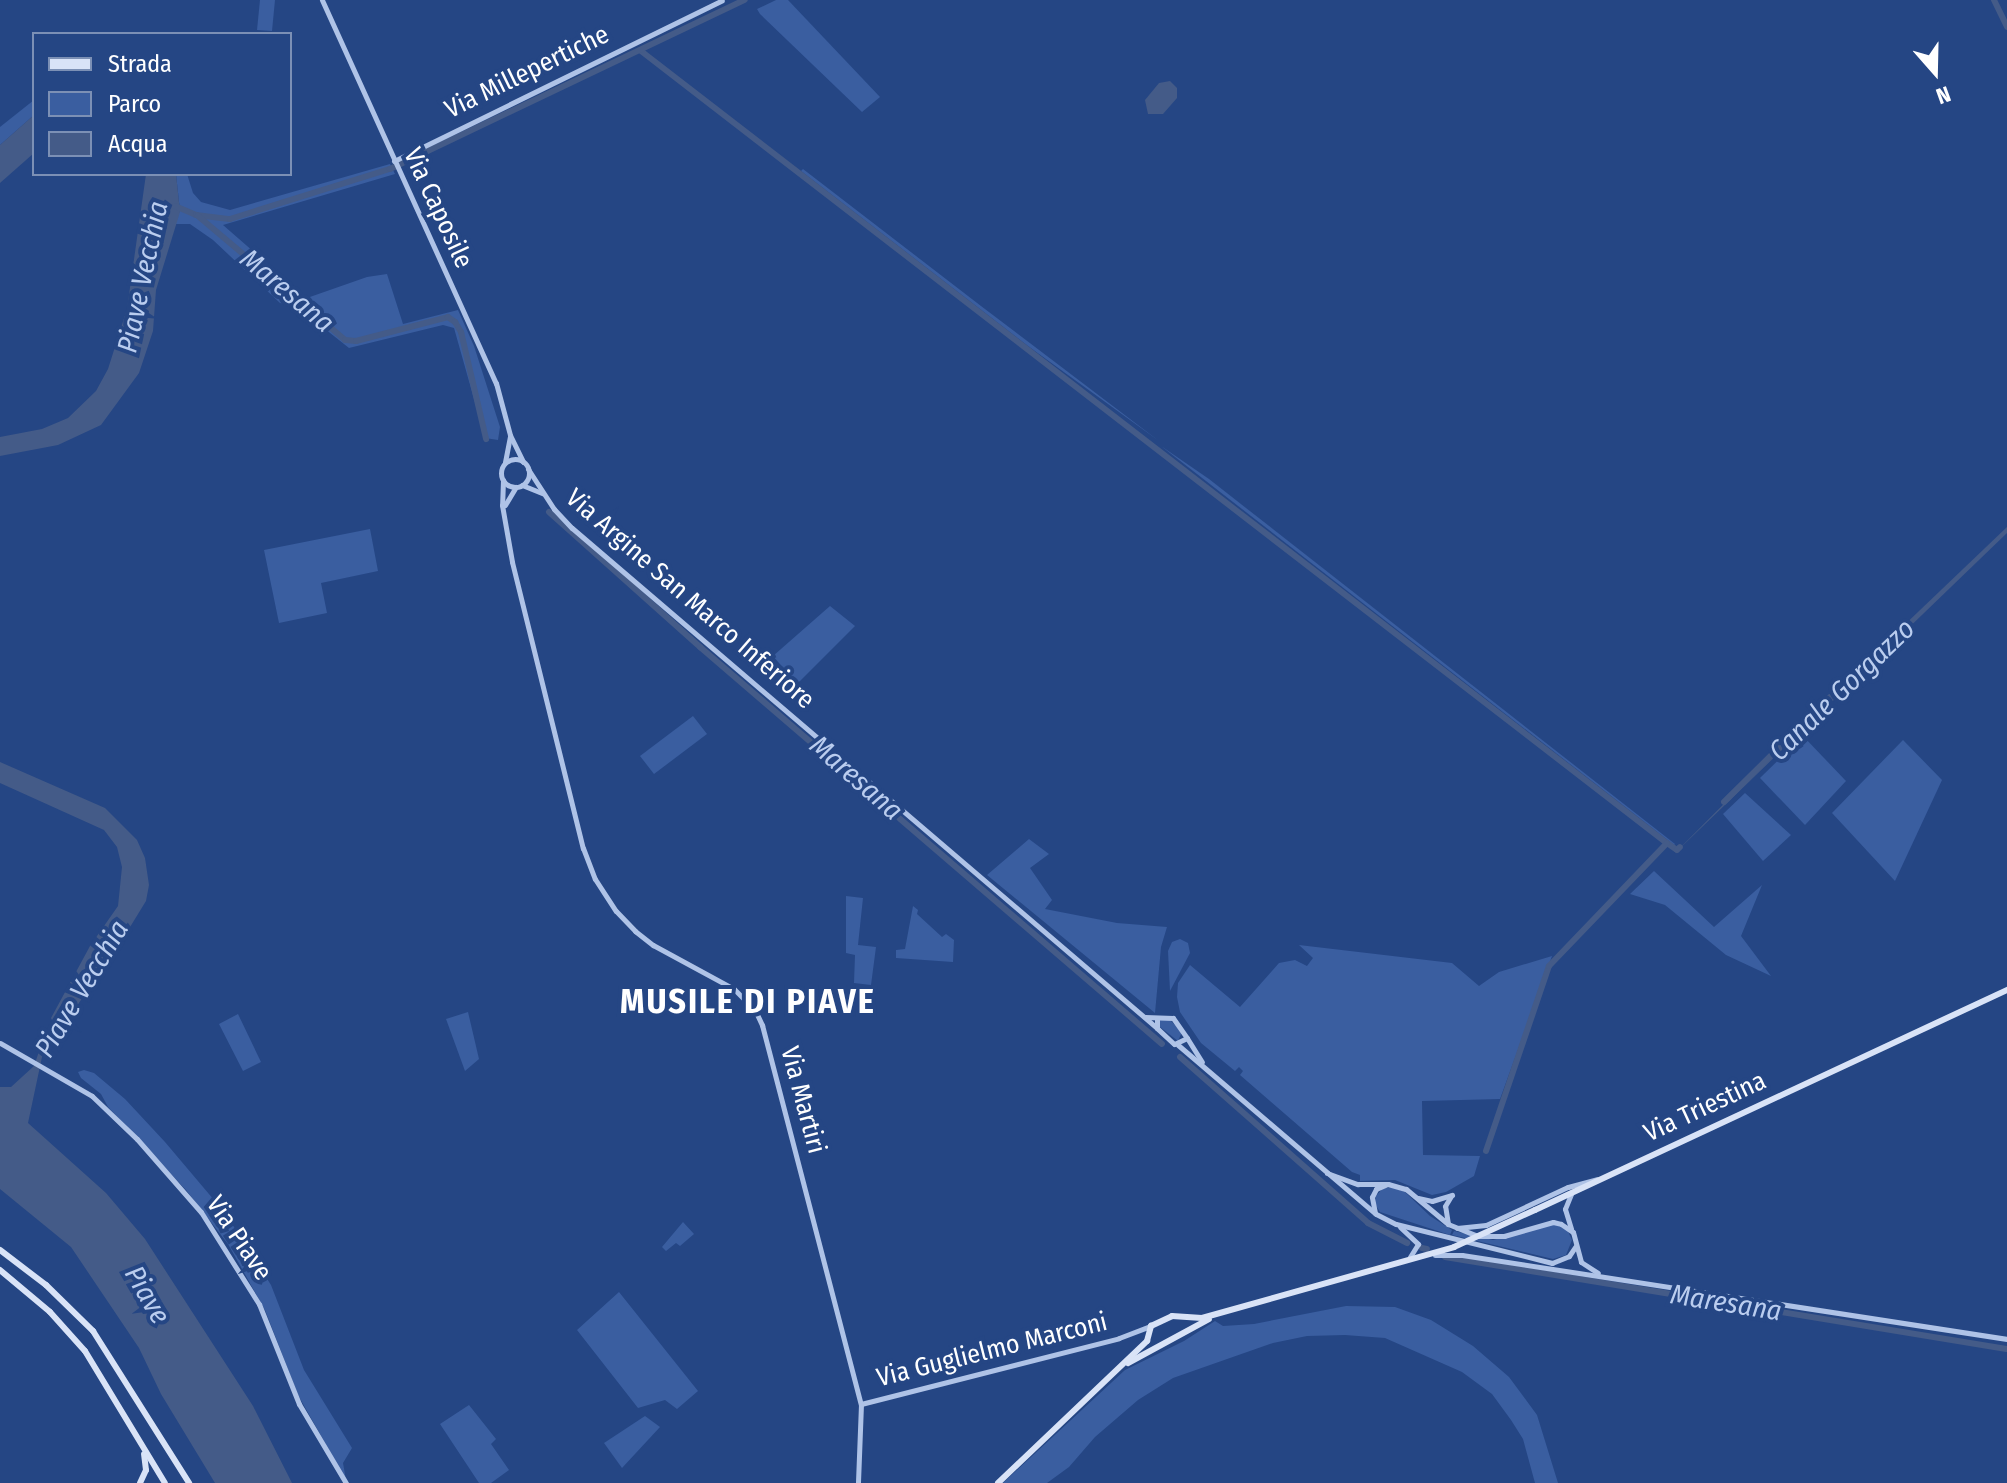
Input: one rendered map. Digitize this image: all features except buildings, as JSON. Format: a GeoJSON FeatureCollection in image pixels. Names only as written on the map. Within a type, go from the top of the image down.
{"type":"FeatureCollection","features":[{"type":"Feature","properties":{"kind":"main road","name":"Via Triestina"},"geometry":{"type":"LineString","coordinates":[[1386,1268],[1454,1247],[2007,990]]}},
{"type":"Feature","properties":{"kind":"main road"},"geometry":{"type":"LineString","coordinates":[[0,1250],[46,1285],[93,1331],[189,1483]]}},
{"type":"Feature","properties":{"kind":"main road"},"geometry":{"type":"LineString","coordinates":[[998,1483],[1121,1367],[1147,1340],[1151,1326],[1172,1316],[1184,1319],[1219,1313],[1386,1268]]}},
{"type":"Feature","properties":{"kind":"main road"},"geometry":{"type":"LineString","coordinates":[[0,1270],[50,1312],[85,1351],[165,1483]]}},
{"type":"Feature","properties":{"kind":"main road"},"geometry":{"type":"LineString","coordinates":[[1121,1367],[1219,1313]]}},
{"type":"Feature","properties":{"kind":"main road"},"geometry":{"type":"LineString","coordinates":[[1184,1319],[1188,1326],[1185,1334]]}},
{"type":"Feature","properties":{"kind":"main road"},"geometry":{"type":"LineString","coordinates":[[1147,1340],[1158,1348]]}},
{"type":"Feature","properties":{"kind":"main road"},"geometry":{"type":"LineString","coordinates":[[139,1443],[146,1464],[140,1483]]}},
{"type":"Feature","properties":{"kind":"street","name":"Via Caposile"},"geometry":{"type":"LineString","coordinates":[[322,0],[496,383],[510,435],[523,462]]}},
{"type":"Feature","properties":{"kind":"street","name":"Via Millepertiche"},"geometry":{"type":"LineString","coordinates":[[395,162],[722,0]]}},
{"type":"Feature","properties":{"kind":"street","name":"Via Caposile"},"geometry":{"type":"LineString","coordinates":[[504,464],[510,435]]}},
{"type":"Feature","properties":{"kind":"street"},"geometry":{"type":"LineString","coordinates":[[503,480],[504,464],[514,459],[523,462]]}},
{"type":"Feature","properties":{"kind":"street","name":"Via Argine San Marco Inferiore"},"geometry":{"type":"LineString","coordinates":[[523,462],[543,493],[572,528],[1138,1015],[1178,1045],[1376,1214],[1396,1224],[1549,1264]]}},
{"type":"Feature","properties":{"kind":"street"},"geometry":{"type":"LineString","coordinates":[[503,509],[506,498],[527,480],[528,469]]}},
{"type":"Feature","properties":{"kind":"street","name":"Via Argine San Marco Inferiore"},"geometry":{"type":"LineString","coordinates":[[503,480],[543,493]]}},
{"type":"Feature","properties":{"kind":"street","name":"Via Martiri"},"geometry":{"type":"LineString","coordinates":[[503,480],[503,509],[512,562],[590,867],[616,911],[635,931],[653,945],[734,989],[758,1015],[861,1404],[858,1483]]}},
{"type":"Feature","properties":{"kind":"street","name":"Via Argine San Marco Inferiore"},"geometry":{"type":"LineString","coordinates":[[1138,1015],[1173,1018],[1208,1073]]}},
{"type":"Feature","properties":{"kind":"street"},"geometry":{"type":"LineString","coordinates":[[1157,1018],[1157,1028]]}},
{"type":"Feature","properties":{"kind":"street"},"geometry":{"type":"LineString","coordinates":[[1178,1045],[1187,1038]]}},
{"type":"Feature","properties":{"kind":"street","name":"Via Piave"},"geometry":{"type":"LineString","coordinates":[[0,1043],[37,1062],[99,1102],[137,1139],[209,1222],[259,1304],[299,1404],[346,1483]]}},
{"type":"Feature","properties":{"kind":"street"},"geometry":{"type":"LineString","coordinates":[[1320,1169],[1358,1184],[1388,1184],[1406,1189],[1448,1224],[1488,1237],[1553,1222],[1572,1230]]}},
{"type":"Feature","properties":{"kind":"street"},"geometry":{"type":"LineString","coordinates":[[1455,1228],[1486,1225],[1568,1187],[1613,1174]]}},
{"type":"Feature","properties":{"kind":"street"},"geometry":{"type":"LineString","coordinates":[[1376,1214],[1372,1197],[1376,1189],[1388,1184]]}},
{"type":"Feature","properties":{"kind":"street"},"geometry":{"type":"LineString","coordinates":[[1573,1193],[1565,1209],[1575,1246],[1581,1262],[1603,1275]]}},
{"type":"Feature","properties":{"kind":"street"},"geometry":{"type":"LineString","coordinates":[[1416,1197],[1436,1201],[1452,1195],[1445,1206],[1448,1224]]}},
{"type":"Feature","properties":{"kind":"street"},"geometry":{"type":"LineString","coordinates":[[1386,1268],[1413,1256],[1418,1249],[1411,1234],[1396,1224]]}},
{"type":"Feature","properties":{"kind":"street"},"geometry":{"type":"LineString","coordinates":[[1462,1255],[1549,1264],[1569,1256],[1575,1246]]}},
{"type":"Feature","properties":{"kind":"street"},"geometry":{"type":"LineString","coordinates":[[1435,1255],[1549,1264],[2007,1339]]}},
{"type":"Feature","properties":{"kind":"street","name":"Via Guglielmo Marconi"},"geometry":{"type":"LineString","coordinates":[[861,1404],[1132,1334],[1151,1326]]}},
{"type":"Feature","properties":{"kind":"street","name":"Via Guglielmo Marconi"},"geometry":{"type":"LineString","coordinates":[[1132,1334],[1147,1340]]}},
{"type":"Feature","properties":{"kind":"green space"},"geometry":{"type":"Polygon","coordinates":[[[260,0],[275,0],[272,31],[257,30],[260,0]]]}},
{"type":"Feature","properties":{"kind":"green space"},"geometry":{"type":"Polygon","coordinates":[[[776,0],[788,0],[880,97],[862,112],[760,14],[757,9],[776,0]]]}},
{"type":"Feature","properties":{"kind":"green space"},"geometry":{"type":"Polygon","coordinates":[[[32,102],[32,117],[0,145],[0,127],[32,102]]]}},
{"type":"Feature","properties":{"kind":"green space"},"geometry":{"type":"Polygon","coordinates":[[[390,164],[395,174],[223,225],[307,298],[367,277],[387,274],[403,324],[458,310],[474,346],[500,427],[498,440],[485,438],[454,328],[443,325],[349,348],[296,306],[280,303],[213,240],[190,224],[174,224],[180,211],[176,176],[188,176],[193,193],[201,202],[230,210],[390,164]]]}},
{"type":"Feature","properties":{"kind":"green space"},"geometry":{"type":"Polygon","coordinates":[[[803,169],[1159,441],[1028,346],[801,171],[803,169]]]}},
{"type":"Feature","properties":{"kind":"green space"},"geometry":{"type":"Polygon","coordinates":[[[1161,446],[1209,479],[1675,844],[1674,845],[1161,446]]]}},
{"type":"Feature","properties":{"kind":"green space"},"geometry":{"type":"Polygon","coordinates":[[[370,529],[378,571],[321,583],[327,613],[279,623],[264,550],[370,529]]]}},
{"type":"Feature","properties":{"kind":"green space"},"geometry":{"type":"Polygon","coordinates":[[[830,606],[855,626],[797,684],[773,656],[830,606]]]}},
{"type":"Feature","properties":{"kind":"green space"},"geometry":{"type":"Polygon","coordinates":[[[693,716],[707,734],[654,774],[640,756],[693,716]]]}},
{"type":"Feature","properties":{"kind":"green space"},"geometry":{"type":"Polygon","coordinates":[[[1803,736],[1846,781],[1805,825],[1760,778],[1803,736]]]}},
{"type":"Feature","properties":{"kind":"green space"},"geometry":{"type":"Polygon","coordinates":[[[1903,740],[1942,780],[1895,881],[1832,813],[1903,740]]]}},
{"type":"Feature","properties":{"kind":"green space"},"geometry":{"type":"Polygon","coordinates":[[[1745,793],[1791,835],[1763,861],[1723,814],[1745,793]]]}},
{"type":"Feature","properties":{"kind":"green space"},"geometry":{"type":"Polygon","coordinates":[[[1029,839],[1049,854],[1030,868],[1052,900],[1045,909],[1117,923],[1167,927],[1161,947],[1155,1013],[987,875],[1029,839]]]}},
{"type":"Feature","properties":{"kind":"green space"},"geometry":{"type":"Polygon","coordinates":[[[1654,871],[1714,927],[1762,885],[1741,936],[1771,976],[1726,955],[1665,905],[1630,894],[1654,871]]]}},
{"type":"Feature","properties":{"kind":"green space"},"geometry":{"type":"Polygon","coordinates":[[[846,896],[863,898],[858,945],[876,947],[871,985],[854,983],[855,955],[846,953],[846,896]]]}},
{"type":"Feature","properties":{"kind":"green space"},"geometry":{"type":"Polygon","coordinates":[[[913,906],[918,910],[917,914],[942,937],[946,934],[954,940],[953,962],[896,958],[896,950],[905,949],[913,906]]]}},
{"type":"Feature","properties":{"kind":"green space"},"geometry":{"type":"Polygon","coordinates":[[[1180,939],[1188,943],[1190,953],[1170,991],[1168,951],[1172,942],[1180,939]]]}},
{"type":"Feature","properties":{"kind":"green space"},"geometry":{"type":"Polygon","coordinates":[[[1299,945],[1452,963],[1479,986],[1499,972],[1552,956],[1500,1099],[1422,1101],[1423,1155],[1480,1156],[1474,1176],[1446,1192],[1432,1195],[1395,1180],[1360,1181],[1360,1175],[1352,1172],[1240,1075],[1243,1071],[1239,1067],[1235,1071],[1201,1043],[1180,1012],[1177,997],[1178,983],[1190,965],[1240,1007],[1279,963],[1295,960],[1307,966],[1313,958],[1299,945]]]}},
{"type":"Feature","properties":{"kind":"green space"},"geometry":{"type":"Polygon","coordinates":[[[468,1012],[479,1059],[465,1071],[446,1019],[468,1012]]]}},
{"type":"Feature","properties":{"kind":"green space"},"geometry":{"type":"Polygon","coordinates":[[[238,1014],[261,1062],[243,1071],[219,1024],[238,1014]]]}},
{"type":"Feature","properties":{"kind":"green space"},"geometry":{"type":"Polygon","coordinates":[[[1169,1019],[1182,1032],[1178,1041],[1160,1027],[1160,1020],[1169,1019]]]}},
{"type":"Feature","properties":{"kind":"green space"},"geometry":{"type":"Polygon","coordinates":[[[78,1072],[94,1073],[125,1099],[225,1213],[271,1285],[304,1370],[352,1448],[343,1463],[346,1480],[298,1395],[265,1310],[228,1244],[186,1190],[108,1107],[101,1094],[81,1078],[78,1072]]]}},
{"type":"Feature","properties":{"kind":"green space"},"geometry":{"type":"Polygon","coordinates":[[[1391,1187],[1405,1192],[1430,1216],[1452,1230],[1450,1235],[1380,1212],[1375,1204],[1376,1196],[1382,1189],[1391,1187]]]}},
{"type":"Feature","properties":{"kind":"green space"},"geometry":{"type":"Polygon","coordinates":[[[683,1222],[694,1234],[680,1246],[676,1243],[666,1251],[662,1247],[683,1222]]]}},
{"type":"Feature","properties":{"kind":"green space"},"geometry":{"type":"Polygon","coordinates":[[[1553,1224],[1567,1229],[1572,1240],[1566,1255],[1553,1259],[1452,1235],[1454,1231],[1493,1240],[1553,1224]]]}},
{"type":"Feature","properties":{"kind":"green space"},"geometry":{"type":"Polygon","coordinates":[[[619,1292],[698,1391],[677,1409],[665,1400],[638,1408],[577,1330],[619,1292]]]}},
{"type":"Feature","properties":{"kind":"green space"},"geometry":{"type":"Polygon","coordinates":[[[1346,1306],[1395,1307],[1431,1320],[1473,1346],[1509,1377],[1537,1415],[1558,1483],[1535,1483],[1523,1439],[1511,1420],[1492,1394],[1462,1372],[1385,1338],[1345,1335],[1307,1336],[1273,1343],[1173,1378],[1138,1400],[1095,1437],[1069,1467],[1047,1483],[1003,1483],[1125,1370],[1184,1341],[1215,1321],[1223,1326],[1254,1324],[1346,1306]]]}},
{"type":"Feature","properties":{"kind":"green space"},"geometry":{"type":"Polygon","coordinates":[[[469,1405],[496,1439],[491,1444],[509,1470],[491,1483],[479,1483],[440,1424],[469,1405]]]}},
{"type":"Feature","properties":{"kind":"green space"},"geometry":{"type":"Polygon","coordinates":[[[645,1416],[660,1427],[622,1468],[604,1443],[645,1416]]]}},
{"type":"Feature","properties":{"kind":"water"},"geometry":{"type":"Polygon","coordinates":[[[1170,81],[1177,88],[1177,98],[1163,114],[1148,114],[1145,100],[1159,83],[1170,81]]]}},
{"type":"Feature","properties":{"kind":"water"},"geometry":{"type":"Polygon","coordinates":[[[32,117],[32,155],[0,183],[0,145],[32,117]]]}},
{"type":"Feature","properties":{"kind":"water","name":"Piave Vecchia"},"geometry":{"type":"Polygon","coordinates":[[[146,176],[176,176],[180,212],[156,290],[153,331],[139,373],[101,425],[58,445],[0,456],[0,437],[42,429],[68,418],[96,391],[108,369],[127,309],[146,176]]]}},
{"type":"Feature","properties":{"kind":"water"},"geometry":{"type":"Polygon","coordinates":[[[2007,527],[2007,533],[1674,854],[1852,675],[2007,527]]]}},
{"type":"Feature","properties":{"kind":"water"},"geometry":{"type":"Polygon","coordinates":[[[0,762],[105,808],[137,840],[145,858],[149,885],[146,901],[127,932],[64,1025],[61,1024],[42,1057],[28,1123],[106,1193],[145,1239],[253,1406],[292,1483],[215,1483],[161,1394],[139,1348],[71,1247],[0,1189],[0,1087],[11,1087],[34,1066],[44,1037],[54,1024],[51,1018],[90,946],[118,906],[122,867],[117,847],[104,830],[0,783],[0,762]]]}},
{"type":"Feature","properties":{"kind":"waterway","name":"Piave Vecchia"},"geometry":{"type":"LineString","coordinates":[[175,206],[196,215],[230,219],[390,169],[745,0]]}},
{"type":"Feature","properties":{"kind":"waterway"},"geometry":{"type":"LineString","coordinates":[[1994,0],[2007,27]]}},
{"type":"Feature","properties":{"kind":"waterway"},"geometry":{"type":"LineString","coordinates":[[641,51],[1667,843],[1677,850],[1680,847]]}},
{"type":"Feature","properties":{"kind":"waterway","name":"Maresana"},"geometry":{"type":"LineString","coordinates":[[198,216],[345,340],[356,341],[448,317],[455,322],[461,332],[486,439]]}},
{"type":"Feature","properties":{"kind":"waterway","name":"Maresana"},"geometry":{"type":"LineString","coordinates":[[549,512],[700,647],[1162,1044]]}},
{"type":"Feature","properties":{"kind":"waterway","name":"Canale Gorgazzo"},"geometry":{"type":"LineString","coordinates":[[1724,802],[1830,697]]}},
{"type":"Feature","properties":{"kind":"waterway"},"geometry":{"type":"LineString","coordinates":[[1486,1151],[1549,966],[1667,843]]}},
{"type":"Feature","properties":{"kind":"waterway","name":"Maresana"},"geometry":{"type":"LineString","coordinates":[[1180,1057],[1368,1223],[1407,1243]]}},
{"type":"Feature","properties":{"kind":"waterway","name":"Maresana"},"geometry":{"type":"LineString","coordinates":[[1422,1248],[1427,1249]]}},
{"type":"Feature","properties":{"kind":"waterway","name":"Maresana"},"geometry":{"type":"LineString","coordinates":[[1445,1257],[2007,1349]]}},
{"type":"Feature","properties":{"kind":"district","name":"MUSILE DI PIAVE"},"geometry":{"type":"Point","coordinates":[748,1002]}},
{"type":"Feature","properties":{"kind":"water label","name":"Piave"},"geometry":{"type":"Point","coordinates":[147,1295]}}]}
